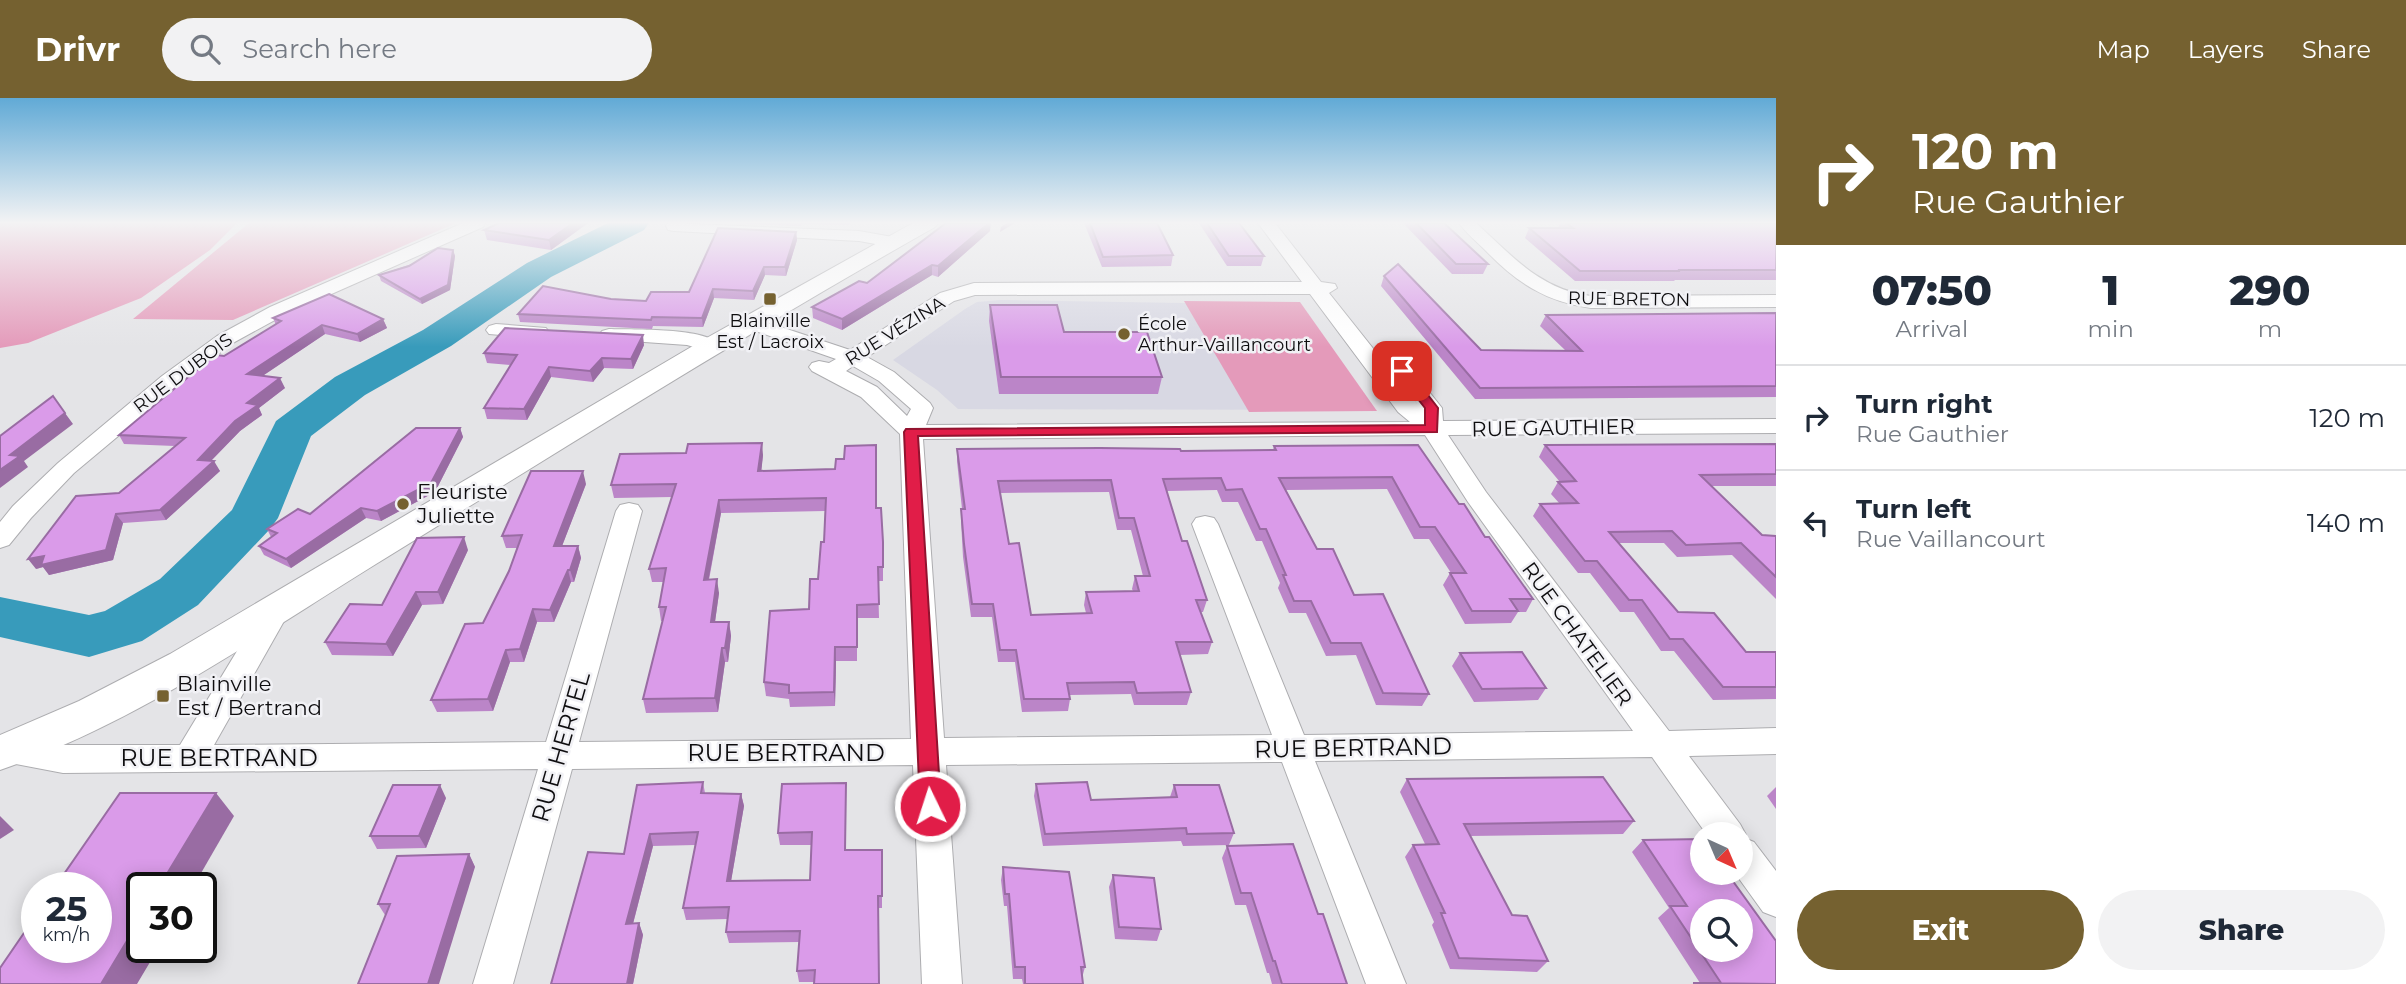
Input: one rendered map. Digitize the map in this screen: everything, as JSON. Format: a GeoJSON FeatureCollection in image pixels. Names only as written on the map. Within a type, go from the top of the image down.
{"type":"FeatureCollection","features":[{"type":"Feature","properties":{"kind":"street","name":"RUE DUBOIS"},"geometry":{"type":"LineString","coordinates":[[0,540],[29,504],[81,455],[224,340],[270,314],[383,264]]}},
{"type":"Feature","properties":{"kind":"street"},"geometry":{"type":"LineString","coordinates":[[2,751],[103,707],[278,607],[731,335],[855,264]]}},
{"type":"Feature","properties":{"kind":"street"},"geometry":{"type":"LineString","coordinates":[[1304,264],[1326,288]]}},
{"type":"Feature","properties":{"kind":"street"},"geometry":{"type":"LineString","coordinates":[[1311,264],[1326,288]]}},
{"type":"Feature","properties":{"kind":"street","name":"RUE BRETON"},"geometry":{"type":"LineString","coordinates":[[1512,264],[1535,286],[1563,299],[1591,302],[1776,301]]}},
{"type":"Feature","properties":{"kind":"street","name":"RUE VÉZINA"},"geometry":{"type":"LineString","coordinates":[[831,372],[936,303],[974,289],[1326,288]]}},
{"type":"Feature","properties":{"kind":"street","name":"RUE CHATELIER"},"geometry":{"type":"LineString","coordinates":[[1326,288],[1406,407],[1432,429],[1477,497],[1718,822]]}},
{"type":"Feature","properties":{"kind":"street"},"geometry":{"type":"LineString","coordinates":[[496,330],[562,333]]}},
{"type":"Feature","properties":{"kind":"street"},"geometry":{"type":"LineString","coordinates":[[588,334],[689,339],[731,335],[851,359],[885,375],[922,408],[911,432],[926,751],[942,984]]}},
{"type":"Feature","properties":{"kind":"street"},"geometry":{"type":"LineString","coordinates":[[731,335],[831,372],[869,392],[911,432]]}},
{"type":"Feature","properties":{"kind":"street","name":"RUE GAUTHIER"},"geometry":{"type":"LineString","coordinates":[[911,432],[1776,426]]}},
{"type":"Feature","properties":{"kind":"street","name":"RUE HERTEL"},"geometry":{"type":"LineString","coordinates":[[493,984],[629,511]]}},
{"type":"Feature","properties":{"kind":"street"},"geometry":{"type":"LineString","coordinates":[[1205,524],[1387,984]]}},
{"type":"Feature","properties":{"kind":"street"},"geometry":{"type":"LineString","coordinates":[[190,758],[278,607]]}},
{"type":"Feature","properties":{"kind":"street","name":"RUE BERTRAND"},"geometry":{"type":"LineString","coordinates":[[2,751],[63,759],[1776,741]]}},
{"type":"Feature","properties":{"kind":"street"},"geometry":{"type":"LineString","coordinates":[[1754,870],[1776,900]]}},
{"type":"Feature","properties":{"kind":"shaded area"},"geometry":{"type":"Polygon","coordinates":[[[0,264],[189,264],[141,298],[28,343],[0,348],[0,264]]]}},
{"type":"Feature","properties":{"kind":"shaded area"},"geometry":{"type":"Polygon","coordinates":[[[199,264],[361,264],[233,320],[133,319],[199,264]]]}},
{"type":"Feature","properties":{"kind":"shaded area","name":"École Arthur-Vaillancourt"},"geometry":{"type":"Polygon","coordinates":[[[1001,300],[1298,305],[1371,410],[958,409],[937,390],[893,360],[977,302],[1001,300]]]}},
{"type":"Feature","properties":{"kind":"shaded area"},"geometry":{"type":"Polygon","coordinates":[[[1184,301],[1300,302],[1377,411],[1249,412],[1184,301]]]}},
{"type":"Feature","properties":{"kind":"building"},"geometry":{"type":"Polygon","coordinates":[[[451,264],[448,285],[420,299],[379,275],[409,266],[451,264]]]}},
{"type":"Feature","properties":{"kind":"building"},"geometry":{"type":"Polygon","coordinates":[[[702,264],[786,264],[785,267],[764,267],[753,291],[713,289],[702,318],[652,317],[651,320],[518,314],[543,286],[611,299],[646,301],[651,292],[689,292],[702,264]]]}},
{"type":"Feature","properties":{"kind":"building"},"geometry":{"type":"Polygon","coordinates":[[[892,264],[940,264],[932,265],[842,319],[812,307],[859,281],[867,283],[892,264]]]}},
{"type":"Feature","properties":{"kind":"building"},"geometry":{"type":"Polygon","coordinates":[[[1398,264],[1481,350],[1582,351],[1546,315],[1776,313],[1776,386],[1480,388],[1384,276],[1398,264]]]}},
{"type":"Feature","properties":{"kind":"building"},"geometry":{"type":"Polygon","coordinates":[[[1572,264],[1776,264],[1776,270],[1580,271],[1572,264]]]}},
{"type":"Feature","properties":{"kind":"building"},"geometry":{"type":"Polygon","coordinates":[[[329,294],[383,319],[357,334],[322,325],[247,374],[280,378],[247,403],[258,405],[235,421],[198,460],[214,461],[160,510],[116,514],[106,550],[41,565],[44,556],[28,559],[76,496],[119,493],[185,438],[119,435],[211,358],[216,355],[224,356],[281,321],[273,318],[329,294]]]}},
{"type":"Feature","properties":{"kind":"building"},"geometry":{"type":"Polygon","coordinates":[[[990,305],[1057,305],[1064,332],[1147,332],[1162,377],[1001,377],[990,305]]]}},
{"type":"Feature","properties":{"kind":"building"},"geometry":{"type":"Polygon","coordinates":[[[505,328],[643,335],[631,359],[602,358],[590,371],[549,367],[524,409],[484,408],[517,355],[484,353],[505,328]]]}},
{"type":"Feature","properties":{"kind":"building"},"geometry":{"type":"Polygon","coordinates":[[[53,396],[65,413],[10,455],[20,456],[0,470],[0,436],[53,396]]]}},
{"type":"Feature","properties":{"kind":"building"},"geometry":{"type":"Polygon","coordinates":[[[416,428],[460,428],[431,483],[377,511],[361,508],[286,559],[259,546],[277,533],[267,529],[298,509],[310,514],[416,428]]]}},
{"type":"Feature","properties":{"kind":"building"},"geometry":{"type":"Polygon","coordinates":[[[762,443],[758,471],[835,469],[836,459],[844,459],[845,446],[876,445],[876,508],[881,508],[883,542],[883,567],[878,567],[879,604],[857,605],[857,647],[835,647],[834,692],[789,693],[789,685],[764,682],[770,611],[809,609],[810,579],[818,579],[821,542],[824,542],[826,498],[719,500],[704,580],[717,579],[711,622],[729,622],[725,648],[722,648],[715,698],[643,699],[666,607],[659,607],[666,568],[649,569],[676,484],[611,485],[620,454],[686,453],[688,444],[762,443]]]}},
{"type":"Feature","properties":{"kind":"building"},"geometry":{"type":"Polygon","coordinates":[[[1776,444],[1776,474],[1700,475],[1762,535],[1776,536],[1776,577],[1741,543],[1686,545],[1672,531],[1609,532],[1678,612],[1714,613],[1746,652],[1776,652],[1776,687],[1723,687],[1683,639],[1670,639],[1642,600],[1629,600],[1597,561],[1585,561],[1540,504],[1578,503],[1558,482],[1576,481],[1545,445],[1776,444]]]}},
{"type":"Feature","properties":{"kind":"building"},"geometry":{"type":"Polygon","coordinates":[[[1418,445],[1459,504],[1464,504],[1485,537],[1489,537],[1533,599],[1510,599],[1518,611],[1472,611],[1450,573],[1466,573],[1435,527],[1420,527],[1392,477],[1279,478],[1317,549],[1333,549],[1354,595],[1383,594],[1429,694],[1383,693],[1361,643],[1331,643],[1311,601],[1294,601],[1266,529],[1260,529],[1242,489],[1226,490],[1221,478],[1163,479],[1182,541],[1187,541],[1207,600],[1196,600],[1212,642],[1176,642],[1191,692],[1137,693],[1134,682],[1067,683],[1070,699],[1024,699],[1016,650],[1000,650],[993,604],[972,604],[961,509],[965,509],[957,449],[1276,450],[1274,446],[1418,445]],[[1111,480],[998,481],[1009,544],[1019,543],[1031,615],[1092,613],[1086,592],[1139,591],[1135,576],[1150,576],[1134,518],[1119,518],[1111,480]]]}},
{"type":"Feature","properties":{"kind":"building"},"geometry":{"type":"Polygon","coordinates":[[[531,471],[583,471],[554,546],[578,546],[570,570],[550,610],[533,609],[520,649],[506,650],[488,699],[431,700],[465,624],[483,623],[509,571],[522,535],[502,536],[531,471]]]}},
{"type":"Feature","properties":{"kind":"building"},"geometry":{"type":"Polygon","coordinates":[[[464,537],[438,592],[416,592],[386,644],[325,642],[350,604],[382,605],[417,538],[464,537]]]}},
{"type":"Feature","properties":{"kind":"building"},"geometry":{"type":"Polygon","coordinates":[[[1522,652],[1546,688],[1482,689],[1460,653],[1522,652]]]}},
{"type":"Feature","properties":{"kind":"building"},"geometry":{"type":"Polygon","coordinates":[[[1603,777],[1634,821],[1464,824],[1512,915],[1527,916],[1548,961],[1459,958],[1441,913],[1445,913],[1413,845],[1439,844],[1407,779],[1603,777]]]}},
{"type":"Feature","properties":{"kind":"building"},"geometry":{"type":"Polygon","coordinates":[[[703,782],[701,793],[741,794],[727,881],[810,880],[812,832],[778,833],[782,784],[846,783],[845,850],[882,850],[882,896],[878,896],[879,984],[814,984],[815,970],[797,971],[800,931],[726,932],[729,907],[683,908],[698,832],[650,834],[626,924],[639,923],[627,984],[551,984],[588,852],[624,854],[637,785],[703,782]]]}},
{"type":"Feature","properties":{"kind":"building"},"geometry":{"type":"Polygon","coordinates":[[[1087,782],[1091,800],[1177,797],[1174,785],[1219,785],[1234,833],[1187,834],[1186,828],[1045,834],[1036,784],[1087,782]]]}},
{"type":"Feature","properties":{"kind":"building"},"geometry":{"type":"Polygon","coordinates":[[[393,785],[440,785],[419,836],[370,836],[393,785]]]}},
{"type":"Feature","properties":{"kind":"building"},"geometry":{"type":"Polygon","coordinates":[[[120,793],[216,793],[168,872],[126,872],[126,943],[101,984],[0,984],[0,968],[21,937],[21,963],[112,963],[112,872],[65,872],[120,793]]]}},
{"type":"Feature","properties":{"kind":"building"},"geometry":{"type":"Polygon","coordinates":[[[1690,839],[1690,886],[1736,886],[1746,899],[1690,899],[1690,936],[1670,906],[1687,906],[1643,840],[1690,839]]]}},
{"type":"Feature","properties":{"kind":"building"},"geometry":{"type":"Polygon","coordinates":[[[1293,844],[1318,914],[1323,914],[1347,984],[1282,984],[1251,893],[1241,893],[1227,846],[1293,844]]]}},
{"type":"Feature","properties":{"kind":"building"},"geometry":{"type":"Polygon","coordinates":[[[469,854],[428,984],[358,984],[390,904],[378,904],[397,856],[469,854]]]}},
{"type":"Feature","properties":{"kind":"building"},"geometry":{"type":"Polygon","coordinates":[[[1003,867],[1069,872],[1085,967],[1081,967],[1083,984],[1025,984],[1025,967],[1015,967],[1009,894],[1005,894],[1003,867]]]}},
{"type":"Feature","properties":{"kind":"building"},"geometry":{"type":"Polygon","coordinates":[[[1113,875],[1154,878],[1161,929],[1119,927],[1113,875]]]}},
{"type":"Feature","properties":{"kind":"building"},"geometry":{"type":"Polygon","coordinates":[[[1753,909],[1776,941],[1776,984],[1693,983],[1721,983],[1707,962],[1753,962],[1753,909]]]}},
{"type":"Feature","properties":{"kind":"waterway"},"geometry":{"type":"LineString","coordinates":[[0,617],[89,636],[122,627],[179,592],[253,518],[292,430],[350,386],[437,338],[550,264]]}},
{"type":"Feature","properties":{"kind":"place","name":"Blainville Est / Lacroix"},"geometry":{"type":"Point","coordinates":[770,299]}},
{"type":"Feature","properties":{"kind":"place","name":"École Arthur-Vaillancourt"},"geometry":{"type":"Point","coordinates":[1124,334]}},
{"type":"Feature","properties":{"kind":"place","name":"Fleuriste Juliette"},"geometry":{"type":"Point","coordinates":[403,504]}},
{"type":"Feature","properties":{"kind":"place","name":"Blainville Est / Bertrand"},"geometry":{"type":"Point","coordinates":[163,696]}},
{"type":"Feature","properties":{"kind":"route"},"geometry":{"type":"LineString","coordinates":[[930,806],[911,432],[1432,429],[1431,408],[1402,371]]}}]}
